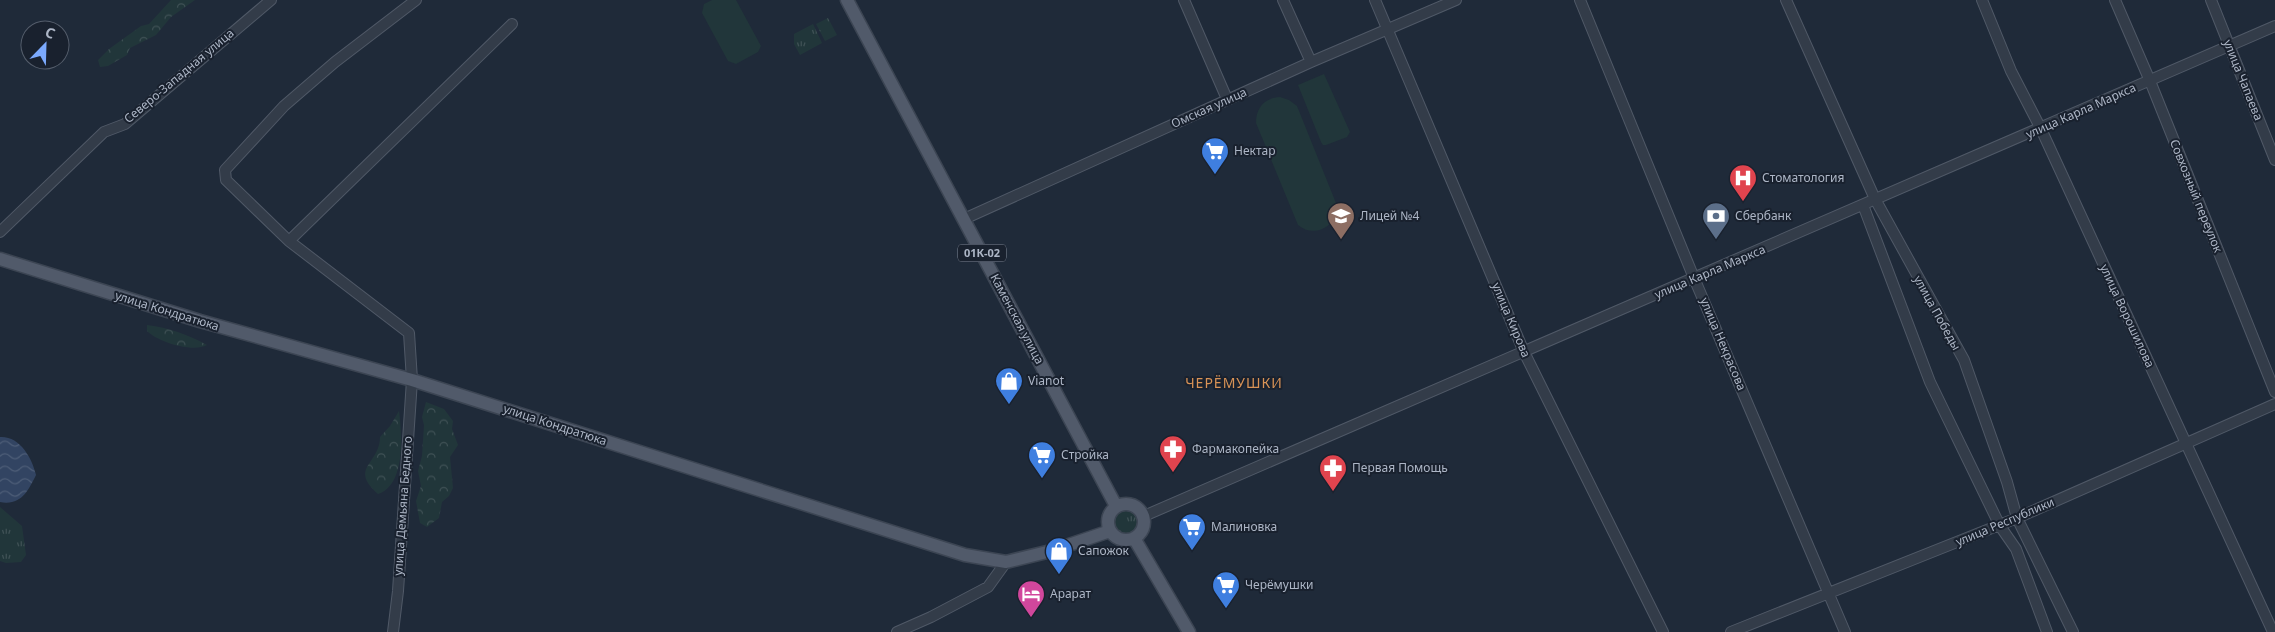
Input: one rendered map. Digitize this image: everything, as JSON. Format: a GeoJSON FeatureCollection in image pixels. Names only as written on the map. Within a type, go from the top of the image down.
{"type":"FeatureCollection","features":[{"type":"Feature","properties":{"kind":"main road","name":"Каменская улица"},"geometry":{"type":"LineString","coordinates":[[847,0],[1116,506]]}},
{"type":"Feature","properties":{"kind":"main road","name":"улица Кондратюка"},"geometry":{"type":"LineString","coordinates":[[0,259],[200,321],[412,380],[965,556],[1006,562],[1051,551],[1110,531]]}},
{"type":"Feature","properties":{"kind":"main road"},"geometry":{"type":"LineString","coordinates":[[1121,504],[1132,505],[1141,511],[1144,516],[1144,527],[1134,538],[1129,540],[1118,539],[1110,531],[1108,520],[1116,506],[1121,504]]}},
{"type":"Feature","properties":{"kind":"main road"},"geometry":{"type":"LineString","coordinates":[[1134,538],[1190,632]]}},
{"type":"Feature","properties":{"kind":"street","name":"Северо-Западная улица"},"geometry":{"type":"LineString","coordinates":[[0,232],[104,132],[125,124],[270,0]]}},
{"type":"Feature","properties":{"kind":"street"},"geometry":{"type":"LineString","coordinates":[[412,380],[409,333],[289,241],[226,180],[225,170],[292,100],[335,62],[416,0]]}},
{"type":"Feature","properties":{"kind":"street"},"geometry":{"type":"LineString","coordinates":[[1184,0],[1227,99]]}},
{"type":"Feature","properties":{"kind":"street"},"geometry":{"type":"LineString","coordinates":[[1283,0],[1311,62]]}},
{"type":"Feature","properties":{"kind":"street","name":"улица Кирова"},"geometry":{"type":"LineString","coordinates":[[1375,0],[1524,352],[1663,632]]}},
{"type":"Feature","properties":{"kind":"street","name":"Омская улица"},"geometry":{"type":"LineString","coordinates":[[964,220],[1227,99],[1387,28],[1456,0]]}},
{"type":"Feature","properties":{"kind":"street","name":"улица Некрасова"},"geometry":{"type":"LineString","coordinates":[[1580,0],[1694,278],[1846,632]]}},
{"type":"Feature","properties":{"kind":"street","name":"улица Победы"},"geometry":{"type":"LineString","coordinates":[[1786,0],[1874,199],[1964,360],[2007,482],[2017,518],[2073,632]]}},
{"type":"Feature","properties":{"kind":"street","name":"улица Ворошилова"},"geometry":{"type":"LineString","coordinates":[[1982,0],[2011,71],[2041,129],[2273,632]]}},
{"type":"Feature","properties":{"kind":"street","name":"Совхозный переулок"},"geometry":{"type":"LineString","coordinates":[[2115,0],[2150,81],[2275,392]]}},
{"type":"Feature","properties":{"kind":"street","name":"улица Чапаева"},"geometry":{"type":"LineString","coordinates":[[2211,0],[2275,160]]}},
{"type":"Feature","properties":{"kind":"street"},"geometry":{"type":"LineString","coordinates":[[289,241],[512,24]]}},
{"type":"Feature","properties":{"kind":"street","name":"улица Карла Маркса"},"geometry":{"type":"LineString","coordinates":[[1144,516],[2275,26]]}},
{"type":"Feature","properties":{"kind":"street"},"geometry":{"type":"LineString","coordinates":[[1863,205],[1930,382],[2000,526],[2016,550],[2047,632]]}},
{"type":"Feature","properties":{"kind":"street","name":"улица Демьяна Бедного"},"geometry":{"type":"LineString","coordinates":[[393,632],[398,591],[412,380]]}},
{"type":"Feature","properties":{"kind":"street","name":"улица Республики"},"geometry":{"type":"LineString","coordinates":[[1731,632],[1828,592],[2000,526],[2275,404]]}},
{"type":"Feature","properties":{"kind":"street"},"geometry":{"type":"LineString","coordinates":[[897,632],[931,617],[988,587],[1006,562]]}},
{"type":"Feature","properties":{"kind":"green space"},"geometry":{"type":"Polygon","coordinates":[[[171,0],[195,0],[171,17],[156,35],[130,48],[127,55],[108,66],[100,67],[98,60],[109,49],[141,26],[149,24],[171,0]]]}},
{"type":"Feature","properties":{"kind":"green space"},"geometry":{"type":"Polygon","coordinates":[[[712,0],[736,0],[761,46],[758,52],[736,64],[728,61],[702,13],[704,4],[712,0]]]}},
{"type":"Feature","properties":{"kind":"green space"},"geometry":{"type":"Polygon","coordinates":[[[828,18],[837,35],[825,41],[816,24],[828,18]]]}},
{"type":"Feature","properties":{"kind":"green space"},"geometry":{"type":"Polygon","coordinates":[[[813,24],[822,43],[800,55],[794,44],[794,34],[813,24]]]}},
{"type":"Feature","properties":{"kind":"green space"},"geometry":{"type":"Polygon","coordinates":[[[1324,74],[1350,132],[1347,137],[1326,145],[1323,145],[1321,142],[1298,85],[1324,74]]]}},
{"type":"Feature","properties":{"kind":"green space"},"geometry":{"type":"Polygon","coordinates":[[[1280,97],[1289,100],[1297,106],[1338,208],[1333,221],[1328,226],[1316,231],[1304,229],[1298,225],[1256,123],[1259,108],[1270,99],[1280,97]]]}},
{"type":"Feature","properties":{"kind":"green space"},"geometry":{"type":"Polygon","coordinates":[[[147,325],[178,332],[207,345],[193,348],[167,342],[147,331],[147,325]]]}},
{"type":"Feature","properties":{"kind":"green space"},"geometry":{"type":"Polygon","coordinates":[[[426,402],[444,409],[453,421],[452,429],[458,445],[450,457],[453,488],[449,496],[442,502],[439,518],[427,527],[420,523],[416,501],[421,486],[418,471],[422,456],[424,425],[422,417],[426,402]]]}},
{"type":"Feature","properties":{"kind":"green space"},"geometry":{"type":"Polygon","coordinates":[[[399,411],[401,445],[398,470],[394,480],[387,489],[378,494],[369,485],[365,472],[379,446],[380,437],[390,426],[399,411]]]}},
{"type":"Feature","properties":{"kind":"green space"},"geometry":{"type":"Polygon","coordinates":[[[1126,506],[1132,507],[1137,511],[1141,516],[1141,528],[1137,533],[1132,537],[1126,538],[1120,537],[1115,533],[1111,528],[1110,522],[1111,516],[1115,511],[1120,507],[1126,506]]]}},
{"type":"Feature","properties":{"kind":"green space"},"geometry":{"type":"Polygon","coordinates":[[[0,507],[22,526],[26,555],[21,562],[6,563],[0,561],[0,507]]]}},
{"type":"Feature","properties":{"kind":"water"},"geometry":{"type":"Polygon","coordinates":[[[0,437],[13,440],[24,449],[32,462],[36,475],[23,496],[7,503],[0,502],[0,437]]]}},
{"type":"Feature","properties":{"kind":"place","name":"Нектар"},"geometry":{"type":"Point","coordinates":[1215,175]}},
{"type":"Feature","properties":{"kind":"place","name":"Стоматология"},"geometry":{"type":"Point","coordinates":[1743,202]}},
{"type":"Feature","properties":{"kind":"place","name":"Лицей №4"},"geometry":{"type":"Point","coordinates":[1341,240]}},
{"type":"Feature","properties":{"kind":"place","name":"Сбербанк"},"geometry":{"type":"Point","coordinates":[1716,240]}},
{"type":"Feature","properties":{"kind":"place","name":"Vianot"},"geometry":{"type":"Point","coordinates":[1009,405]}},
{"type":"Feature","properties":{"kind":"place","name":"Фармакопейка"},"geometry":{"type":"Point","coordinates":[1173,473]}},
{"type":"Feature","properties":{"kind":"place","name":"Стройка"},"geometry":{"type":"Point","coordinates":[1042,479]}},
{"type":"Feature","properties":{"kind":"place","name":"Первая Помощь"},"geometry":{"type":"Point","coordinates":[1333,492]}},
{"type":"Feature","properties":{"kind":"place","name":"Малиновка"},"geometry":{"type":"Point","coordinates":[1192,551]}},
{"type":"Feature","properties":{"kind":"place","name":"Сапожок"},"geometry":{"type":"Point","coordinates":[1059,575]}},
{"type":"Feature","properties":{"kind":"place","name":"Черёмушки"},"geometry":{"type":"Point","coordinates":[1226,609]}},
{"type":"Feature","properties":{"kind":"place","name":"Арарат"},"geometry":{"type":"Point","coordinates":[1031,618]}},
{"type":"Feature","properties":{"kind":"district","name":"ЧЕРЁМУШКИ"},"geometry":{"type":"Point","coordinates":[1234,383]}}]}
